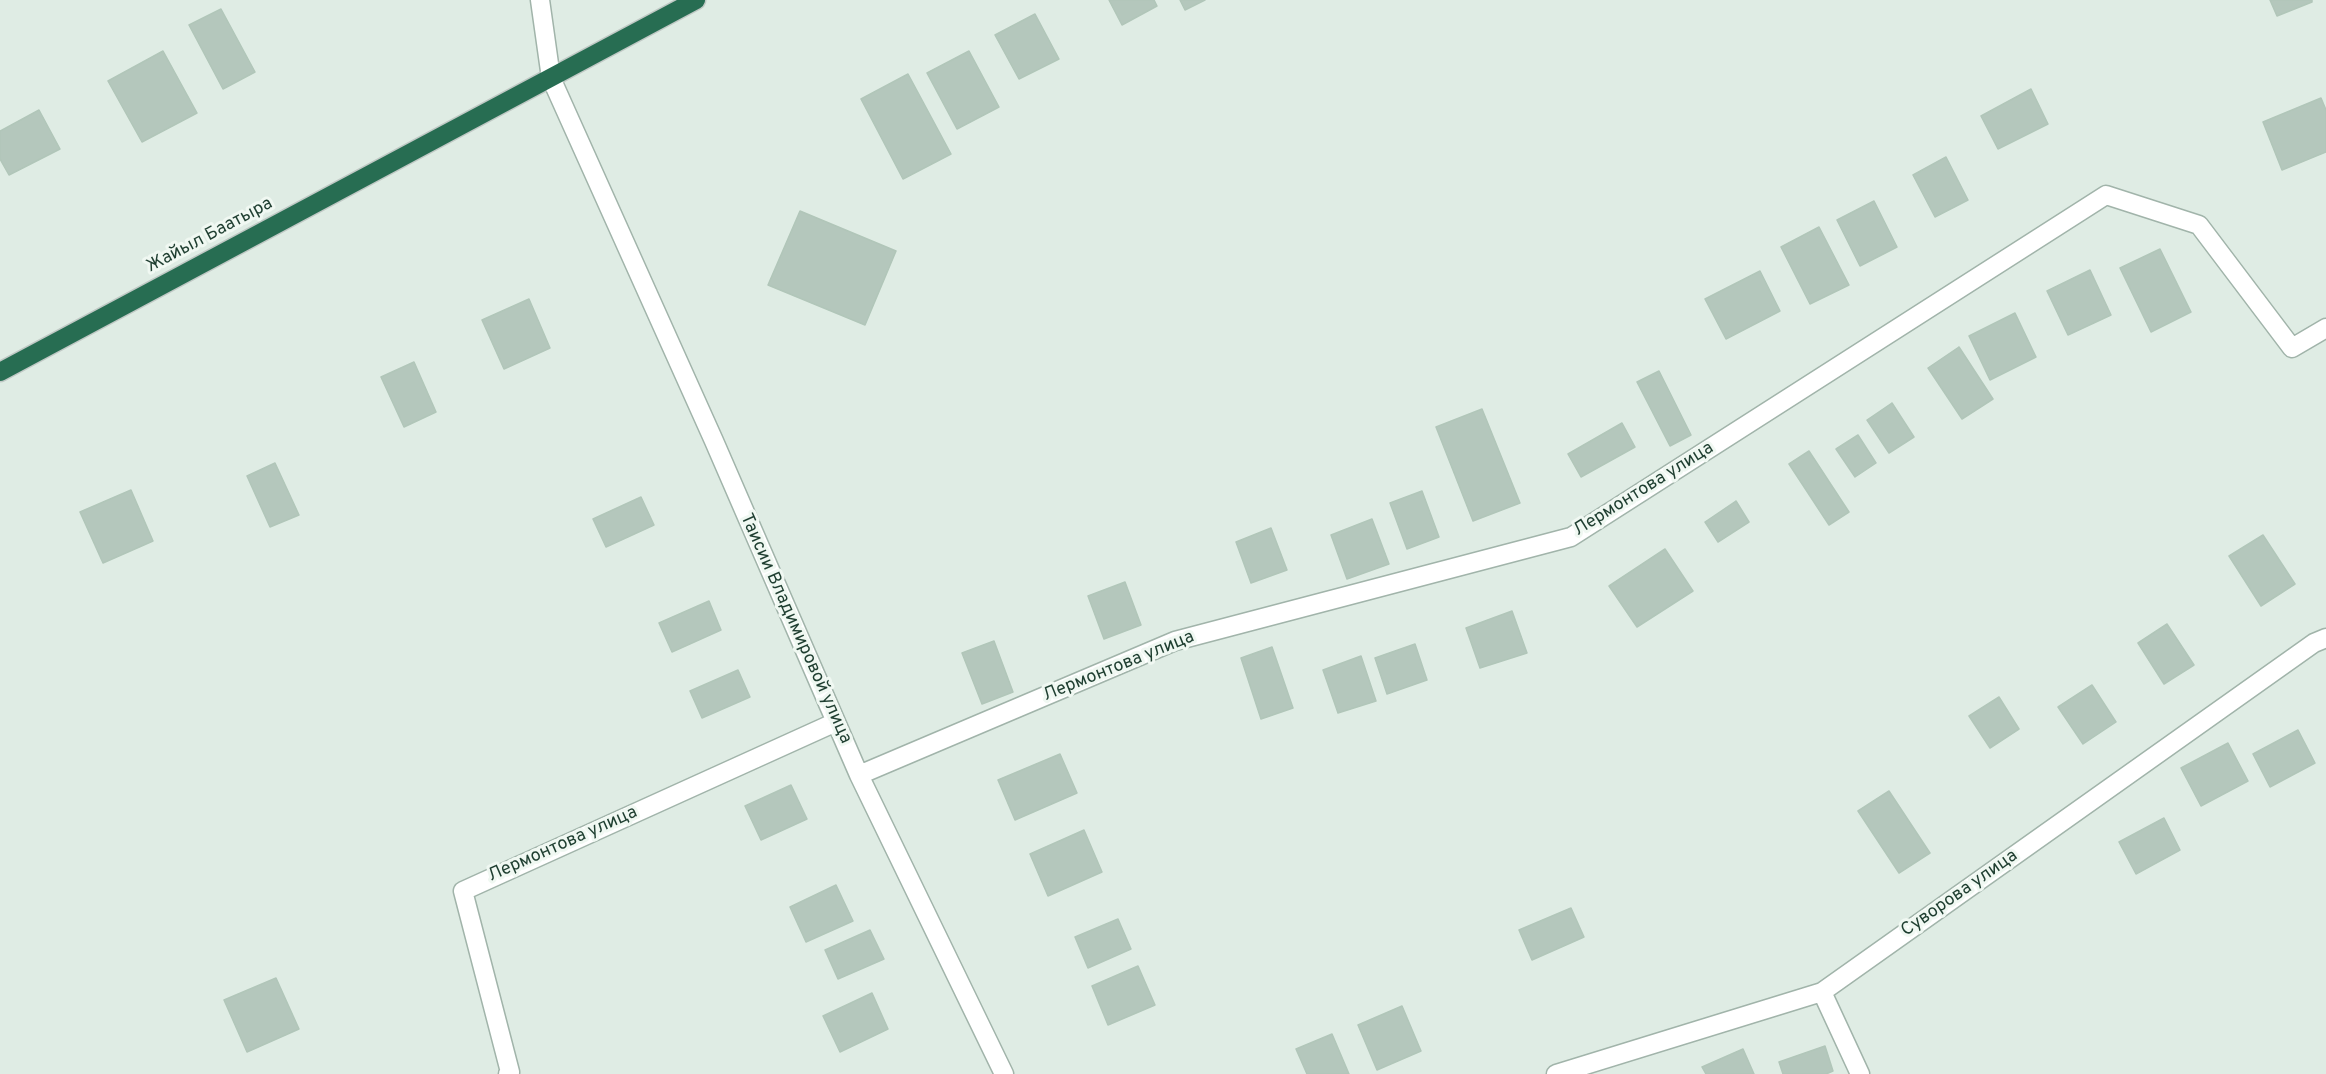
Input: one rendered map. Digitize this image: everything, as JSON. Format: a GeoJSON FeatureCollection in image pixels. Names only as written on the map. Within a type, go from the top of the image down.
{"type":"FeatureCollection","features":[{"type":"Feature","properties":{"kind":"highway","name":"Жайыл Баатыра"},"geometry":{"type":"LineString","coordinates":[[0,372],[696,0]]}},
{"type":"Feature","properties":{"kind":"street"},"geometry":{"type":"LineString","coordinates":[[540,0],[551,78]]}},
{"type":"Feature","properties":{"kind":"street","name":"Таисии Владимировой улица"},"geometry":{"type":"LineString","coordinates":[[551,78],[859,776],[1004,1074]]}},
{"type":"Feature","properties":{"kind":"street","name":"Лермонтова улица"},"geometry":{"type":"LineString","coordinates":[[859,776],[1175,641],[1571,537],[2106,195],[2199,225],[2292,348],[2326,328]]}},
{"type":"Feature","properties":{"kind":"street","name":"Суворова улица"},"geometry":{"type":"LineString","coordinates":[[1556,1074],[1822,992],[2314,643],[2326,638]]}},
{"type":"Feature","properties":{"kind":"street","name":"Лермонтова улица"},"geometry":{"type":"LineString","coordinates":[[508,1074],[510,1072],[463,891],[836,722]]}},
{"type":"Feature","properties":{"kind":"street"},"geometry":{"type":"LineString","coordinates":[[1822,992],[1860,1074]]}},
{"type":"Feature","properties":{"kind":"building"},"geometry":{"type":"Polygon","coordinates":[[[1109,0],[1154,0],[1157,6],[1122,25],[1109,0]]]}},
{"type":"Feature","properties":{"kind":"building"},"geometry":{"type":"Polygon","coordinates":[[[1180,0],[1205,0],[1185,10],[1180,0]]]}},
{"type":"Feature","properties":{"kind":"building"},"geometry":{"type":"Polygon","coordinates":[[[2270,0],[2312,0],[2312,2],[2277,16],[2270,0]]]}},
{"type":"Feature","properties":{"kind":"building"},"geometry":{"type":"Polygon","coordinates":[[[221,9],[255,72],[223,89],[189,25],[221,9]]]}},
{"type":"Feature","properties":{"kind":"building"},"geometry":{"type":"Polygon","coordinates":[[[1035,14],[1059,59],[1019,79],[995,35],[1035,14]]]}},
{"type":"Feature","properties":{"kind":"building"},"geometry":{"type":"Polygon","coordinates":[[[163,51],[197,113],[142,142],[108,81],[163,51]]]}},
{"type":"Feature","properties":{"kind":"building"},"geometry":{"type":"Polygon","coordinates":[[[969,51],[999,107],[957,129],[927,73],[969,51]]]}},
{"type":"Feature","properties":{"kind":"building"},"geometry":{"type":"Polygon","coordinates":[[[908,74],[951,154],[903,179],[861,99],[908,74]]]}},
{"type":"Feature","properties":{"kind":"building"},"geometry":{"type":"Polygon","coordinates":[[[2031,89],[2048,124],[1998,149],[1981,116],[2031,89]]]}},
{"type":"Feature","properties":{"kind":"building"},"geometry":{"type":"Polygon","coordinates":[[[2321,98],[2326,110],[2326,152],[2282,170],[2263,122],[2321,98]]]}},
{"type":"Feature","properties":{"kind":"building"},"geometry":{"type":"Polygon","coordinates":[[[39,110],[60,149],[9,175],[0,159],[0,131],[39,110]]]}},
{"type":"Feature","properties":{"kind":"building"},"geometry":{"type":"Polygon","coordinates":[[[1946,157],[1968,200],[1935,217],[1913,175],[1946,157]]]}},
{"type":"Feature","properties":{"kind":"building"},"geometry":{"type":"Polygon","coordinates":[[[1874,201],[1897,247],[1860,266],[1837,220],[1874,201]]]}},
{"type":"Feature","properties":{"kind":"building"},"geometry":{"type":"Polygon","coordinates":[[[800,211],[896,251],[865,325],[768,285],[800,211]]]}},
{"type":"Feature","properties":{"kind":"building"},"geometry":{"type":"Polygon","coordinates":[[[1819,227],[1849,285],[1810,304],[1781,247],[1819,227]]]}},
{"type":"Feature","properties":{"kind":"building"},"geometry":{"type":"Polygon","coordinates":[[[2160,249],[2191,312],[2151,332],[2120,268],[2160,249]]]}},
{"type":"Feature","properties":{"kind":"building"},"geometry":{"type":"Polygon","coordinates":[[[2090,270],[2111,315],[2068,335],[2047,291],[2090,270]]]}},
{"type":"Feature","properties":{"kind":"building"},"geometry":{"type":"Polygon","coordinates":[[[1760,271],[1780,311],[1726,339],[1705,299],[1760,271]]]}},
{"type":"Feature","properties":{"kind":"building"},"geometry":{"type":"Polygon","coordinates":[[[529,299],[550,348],[504,369],[482,320],[529,299]]]}},
{"type":"Feature","properties":{"kind":"building"},"geometry":{"type":"Polygon","coordinates":[[[2015,313],[2036,357],[1990,380],[1969,336],[2015,313]]]}},
{"type":"Feature","properties":{"kind":"building"},"geometry":{"type":"Polygon","coordinates":[[[1959,347],[1993,399],[1962,419],[1928,368],[1959,347]]]}},
{"type":"Feature","properties":{"kind":"building"},"geometry":{"type":"Polygon","coordinates":[[[414,362],[436,412],[404,427],[381,377],[414,362]]]}},
{"type":"Feature","properties":{"kind":"building"},"geometry":{"type":"Polygon","coordinates":[[[1659,371],[1691,435],[1670,446],[1637,382],[1659,371]]]}},
{"type":"Feature","properties":{"kind":"building"},"geometry":{"type":"Polygon","coordinates":[[[1892,403],[1914,437],[1889,453],[1867,420],[1892,403]]]}},
{"type":"Feature","properties":{"kind":"building"},"geometry":{"type":"Polygon","coordinates":[[[1482,409],[1520,503],[1473,521],[1436,427],[1482,409]]]}},
{"type":"Feature","properties":{"kind":"building"},"geometry":{"type":"Polygon","coordinates":[[[1622,423],[1635,447],[1581,477],[1568,454],[1622,423]]]}},
{"type":"Feature","properties":{"kind":"building"},"geometry":{"type":"Polygon","coordinates":[[[1858,435],[1876,463],[1855,477],[1836,449],[1858,435]]]}},
{"type":"Feature","properties":{"kind":"building"},"geometry":{"type":"Polygon","coordinates":[[[1809,451],[1849,512],[1829,525],[1789,464],[1809,451]]]}},
{"type":"Feature","properties":{"kind":"building"},"geometry":{"type":"Polygon","coordinates":[[[275,463],[299,515],[270,527],[247,476],[275,463]]]}},
{"type":"Feature","properties":{"kind":"building"},"geometry":{"type":"Polygon","coordinates":[[[131,490],[153,541],[103,563],[80,512],[131,490]]]}},
{"type":"Feature","properties":{"kind":"building"},"geometry":{"type":"Polygon","coordinates":[[[1422,491],[1439,537],[1407,549],[1390,503],[1422,491]]]}},
{"type":"Feature","properties":{"kind":"building"},"geometry":{"type":"Polygon","coordinates":[[[641,497],[654,525],[606,547],[593,519],[641,497]]]}},
{"type":"Feature","properties":{"kind":"building"},"geometry":{"type":"Polygon","coordinates":[[[1736,501],[1749,522],[1718,542],[1705,522],[1736,501]]]}},
{"type":"Feature","properties":{"kind":"building"},"geometry":{"type":"Polygon","coordinates":[[[1372,519],[1389,564],[1347,579],[1331,535],[1372,519]]]}},
{"type":"Feature","properties":{"kind":"building"},"geometry":{"type":"Polygon","coordinates":[[[1271,528],[1287,570],[1251,583],[1236,542],[1271,528]]]}},
{"type":"Feature","properties":{"kind":"building"},"geometry":{"type":"Polygon","coordinates":[[[2263,535],[2295,584],[2261,606],[2229,556],[2263,535]]]}},
{"type":"Feature","properties":{"kind":"building"},"geometry":{"type":"Polygon","coordinates":[[[1665,549],[1693,591],[1637,627],[1609,586],[1665,549]]]}},
{"type":"Feature","properties":{"kind":"building"},"geometry":{"type":"Polygon","coordinates":[[[1125,582],[1141,625],[1104,639],[1088,596],[1125,582]]]}},
{"type":"Feature","properties":{"kind":"building"},"geometry":{"type":"Polygon","coordinates":[[[709,601],[721,630],[672,652],[659,623],[709,601]]]}},
{"type":"Feature","properties":{"kind":"building"},"geometry":{"type":"Polygon","coordinates":[[[1512,611],[1527,653],[1480,668],[1466,628],[1512,611]]]}},
{"type":"Feature","properties":{"kind":"building"},"geometry":{"type":"Polygon","coordinates":[[[2167,624],[2194,665],[2164,684],[2138,643],[2167,624]]]}},
{"type":"Feature","properties":{"kind":"building"},"geometry":{"type":"Polygon","coordinates":[[[994,641],[1013,692],[982,704],[962,653],[994,641]]]}},
{"type":"Feature","properties":{"kind":"building"},"geometry":{"type":"Polygon","coordinates":[[[1415,644],[1427,680],[1387,694],[1375,658],[1415,644]]]}},
{"type":"Feature","properties":{"kind":"building"},"geometry":{"type":"Polygon","coordinates":[[[1272,647],[1293,708],[1261,719],[1241,658],[1272,647]]]}},
{"type":"Feature","properties":{"kind":"building"},"geometry":{"type":"Polygon","coordinates":[[[1361,656],[1376,701],[1338,713],[1323,670],[1361,656]]]}},
{"type":"Feature","properties":{"kind":"building"},"geometry":{"type":"Polygon","coordinates":[[[738,670],[750,697],[702,718],[690,691],[738,670]]]}},
{"type":"Feature","properties":{"kind":"building"},"geometry":{"type":"Polygon","coordinates":[[[2092,685],[2116,722],[2083,744],[2058,707],[2092,685]]]}},
{"type":"Feature","properties":{"kind":"building"},"geometry":{"type":"Polygon","coordinates":[[[1999,697],[2019,729],[1990,748],[1969,716],[1999,697]]]}},
{"type":"Feature","properties":{"kind":"building"},"geometry":{"type":"Polygon","coordinates":[[[2298,730],[2315,763],[2270,787],[2253,754],[2298,730]]]}},
{"type":"Feature","properties":{"kind":"building"},"geometry":{"type":"Polygon","coordinates":[[[2228,743],[2248,781],[2201,806],[2181,768],[2228,743]]]}},
{"type":"Feature","properties":{"kind":"building"},"geometry":{"type":"Polygon","coordinates":[[[1060,754],[1077,793],[1015,820],[998,780],[1060,754]]]}},
{"type":"Feature","properties":{"kind":"building"},"geometry":{"type":"Polygon","coordinates":[[[791,785],[807,819],[761,840],[745,806],[791,785]]]}},
{"type":"Feature","properties":{"kind":"building"},"geometry":{"type":"Polygon","coordinates":[[[1889,791],[1930,853],[1899,873],[1858,811],[1889,791]]]}},
{"type":"Feature","properties":{"kind":"building"},"geometry":{"type":"Polygon","coordinates":[[[2164,818],[2180,850],[2136,874],[2119,842],[2164,818]]]}},
{"type":"Feature","properties":{"kind":"building"},"geometry":{"type":"Polygon","coordinates":[[[1084,830],[1102,872],[1048,896],[1030,854],[1084,830]]]}},
{"type":"Feature","properties":{"kind":"building"},"geometry":{"type":"Polygon","coordinates":[[[836,885],[853,921],[806,942],[790,907],[836,885]]]}},
{"type":"Feature","properties":{"kind":"building"},"geometry":{"type":"Polygon","coordinates":[[[1571,908],[1584,937],[1532,960],[1519,930],[1571,908]]]}},
{"type":"Feature","properties":{"kind":"building"},"geometry":{"type":"Polygon","coordinates":[[[1118,919],[1131,949],[1088,968],[1075,937],[1118,919]]]}},
{"type":"Feature","properties":{"kind":"building"},"geometry":{"type":"Polygon","coordinates":[[[870,930],[884,959],[838,979],[825,950],[870,930]]]}},
{"type":"Feature","properties":{"kind":"building"},"geometry":{"type":"Polygon","coordinates":[[[1138,966],[1155,1005],[1108,1025],[1092,986],[1138,966]]]}},
{"type":"Feature","properties":{"kind":"building"},"geometry":{"type":"Polygon","coordinates":[[[276,978],[299,1029],[247,1052],[224,1000],[276,978]]]}},
{"type":"Feature","properties":{"kind":"building"},"geometry":{"type":"Polygon","coordinates":[[[872,993],[888,1029],[840,1052],[823,1016],[872,993]]]}},
{"type":"Feature","properties":{"kind":"building"},"geometry":{"type":"Polygon","coordinates":[[[1402,1006],[1421,1051],[1377,1070],[1358,1025],[1402,1006]]]}},
{"type":"Feature","properties":{"kind":"building"},"geometry":{"type":"Polygon","coordinates":[[[1332,1034],[1349,1074],[1307,1074],[1296,1049],[1332,1034]]]}},
{"type":"Feature","properties":{"kind":"building"},"geometry":{"type":"Polygon","coordinates":[[[1825,1046],[1833,1071],[1826,1074],[1783,1074],[1779,1062],[1825,1046]]]}},
{"type":"Feature","properties":{"kind":"building"},"geometry":{"type":"Polygon","coordinates":[[[1743,1049],[1754,1074],[1706,1074],[1702,1067],[1743,1049]]]}}]}
